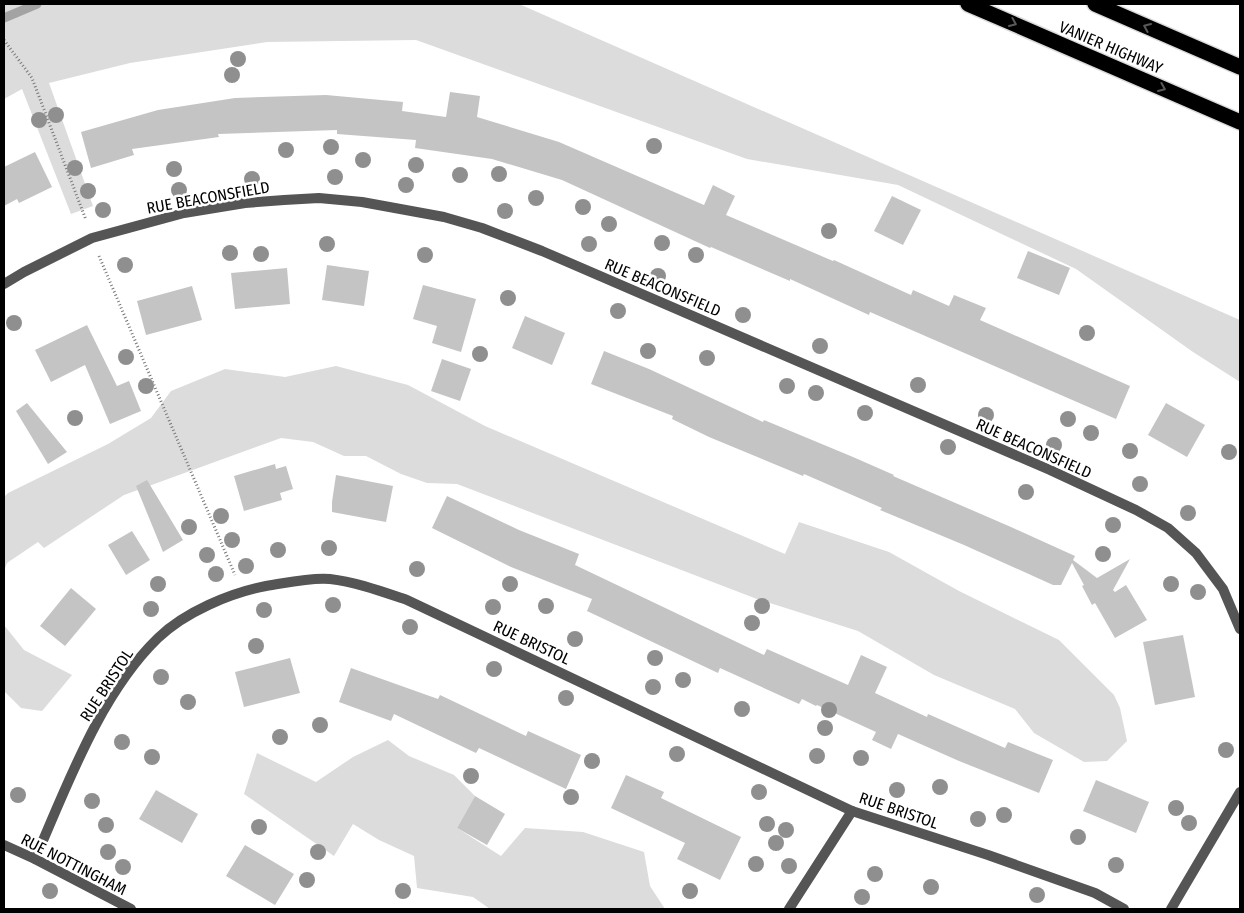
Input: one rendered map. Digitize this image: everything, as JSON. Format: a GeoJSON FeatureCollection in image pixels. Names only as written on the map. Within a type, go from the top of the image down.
{"type":"FeatureCollection","features":[{"type":"Feature","properties":{"kind":"highway","name":"VANIER HIGHWAY"},"geometry":{"type":"LineString","coordinates":[[968,4],[1240,122]]}},
{"type":"Feature","properties":{"kind":"highway","name":"VANIER HIGHWAY"},"geometry":{"type":"LineString","coordinates":[[1095,4],[1240,67]]}},
{"type":"Feature","properties":{"kind":"street","name":"RUE BEACONSFIELD"},"geometry":{"type":"LineString","coordinates":[[4,284],[92,238],[184,213],[245,203],[319,198],[362,202],[444,217],[482,228],[633,290],[1050,470],[1136,510],[1168,528],[1196,554],[1223,590],[1240,629]]}},
{"type":"Feature","properties":{"kind":"street","name":"RUE BRISTOL"},"geometry":{"type":"LineString","coordinates":[[35,859],[80,756],[102,714],[131,669],[159,637],[194,613],[242,591],[292,582],[330,579],[359,585],[407,600],[852,810],[1086,890],[1124,909]]}},
{"type":"Feature","properties":{"kind":"street"},"geometry":{"type":"LineString","coordinates":[[1171,909],[1240,792]]}},
{"type":"Feature","properties":{"kind":"street"},"geometry":{"type":"LineString","coordinates":[[789,909],[852,810]]}},
{"type":"Feature","properties":{"kind":"street","name":"RUE NOTTINGHAM"},"geometry":{"type":"LineString","coordinates":[[4,845],[131,909]]}},
{"type":"Feature","properties":{"kind":"path"},"geometry":{"type":"LineString","coordinates":[[4,40],[32,78],[92,238],[242,591]]}},
{"type":"Feature","properties":{"kind":"shaded area"},"geometry":{"type":"Polygon","coordinates":[[[4,4],[519,4],[1240,320],[1240,382],[1193,352],[1076,269],[898,185],[747,159],[416,40],[267,42],[130,63],[49,83],[93,206],[71,214],[22,89],[4,99],[4,4]]]}},
{"type":"Feature","properties":{"kind":"shaded area"},"geometry":{"type":"Polygon","coordinates":[[[336,366],[408,385],[485,426],[785,554],[799,522],[889,552],[959,591],[1059,640],[1114,695],[1120,708],[1127,741],[1107,761],[1084,762],[1034,733],[1015,709],[934,675],[858,631],[757,599],[457,484],[427,483],[401,474],[366,456],[344,456],[313,442],[281,438],[124,495],[44,548],[38,542],[7,563],[4,571],[4,497],[8,493],[108,444],[151,418],[171,391],[225,369],[285,377],[336,366]]]}},
{"type":"Feature","properties":{"kind":"shaded area"},"geometry":{"type":"Polygon","coordinates":[[[4,625],[24,650],[72,675],[42,711],[21,708],[4,691],[4,625]]]}},
{"type":"Feature","properties":{"kind":"shaded area"},"geometry":{"type":"Polygon","coordinates":[[[388,740],[409,756],[454,775],[475,796],[457,828],[501,856],[525,828],[583,832],[644,852],[650,886],[665,909],[490,909],[473,897],[417,888],[414,856],[379,840],[353,824],[334,856],[244,794],[257,753],[316,782],[353,757],[388,740]]]}},
{"type":"Feature","properties":{"kind":"building"},"geometry":{"type":"Polygon","coordinates":[[[450,92],[480,96],[477,117],[559,142],[704,205],[713,185],[735,196],[726,215],[834,260],[911,295],[913,290],[949,306],[954,295],[986,308],[980,320],[1130,386],[1116,419],[870,312],[869,315],[790,279],[790,281],[710,248],[562,180],[492,159],[415,148],[416,140],[337,134],[337,130],[218,134],[219,137],[132,149],[134,155],[91,168],[81,132],[158,110],[235,98],[326,95],[403,102],[402,111],[446,117],[450,92]]]}},
{"type":"Feature","properties":{"kind":"building"},"geometry":{"type":"Polygon","coordinates":[[[35,152],[52,187],[19,203],[17,199],[4,206],[4,167],[35,152]]]}},
{"type":"Feature","properties":{"kind":"building"},"geometry":{"type":"Polygon","coordinates":[[[892,196],[921,210],[903,245],[874,231],[892,196]]]}},
{"type":"Feature","properties":{"kind":"building"},"geometry":{"type":"Polygon","coordinates":[[[1028,251],[1070,268],[1059,295],[1017,278],[1028,251]]]}},
{"type":"Feature","properties":{"kind":"building"},"geometry":{"type":"Polygon","coordinates":[[[327,265],[369,271],[364,306],[322,300],[327,265]]]}},
{"type":"Feature","properties":{"kind":"building"},"geometry":{"type":"Polygon","coordinates":[[[287,268],[290,304],[235,309],[231,273],[287,268]]]}},
{"type":"Feature","properties":{"kind":"building"},"geometry":{"type":"Polygon","coordinates":[[[423,285],[476,299],[461,352],[432,343],[437,326],[413,319],[423,285]]]}},
{"type":"Feature","properties":{"kind":"building"},"geometry":{"type":"Polygon","coordinates":[[[192,286],[202,320],[146,335],[137,301],[192,286]]]}},
{"type":"Feature","properties":{"kind":"building"},"geometry":{"type":"Polygon","coordinates":[[[525,316],[565,333],[552,365],[512,348],[525,316]]]}},
{"type":"Feature","properties":{"kind":"building"},"geometry":{"type":"Polygon","coordinates":[[[87,325],[117,386],[129,381],[141,411],[110,424],[85,365],[51,382],[35,350],[87,325]]]}},
{"type":"Feature","properties":{"kind":"building"},"geometry":{"type":"Polygon","coordinates":[[[604,351],[649,369],[763,422],[764,420],[853,457],[1075,556],[1073,560],[1097,578],[1130,559],[1113,590],[1115,592],[1126,585],[1147,620],[1115,638],[1095,603],[1092,605],[1072,563],[1061,585],[1053,585],[880,510],[882,508],[804,474],[803,476],[709,437],[672,419],[673,416],[591,384],[604,351]]]}},
{"type":"Feature","properties":{"kind":"building"},"geometry":{"type":"Polygon","coordinates":[[[442,359],[471,369],[460,401],[431,391],[442,359]]]}},
{"type":"Feature","properties":{"kind":"building"},"geometry":{"type":"Polygon","coordinates":[[[27,403],[67,452],[48,464],[16,411],[27,403]]]}},
{"type":"Feature","properties":{"kind":"building"},"geometry":{"type":"Polygon","coordinates":[[[1166,403],[1205,425],[1187,457],[1148,435],[1166,403]]]}},
{"type":"Feature","properties":{"kind":"building"},"geometry":{"type":"Polygon","coordinates":[[[275,464],[276,469],[286,466],[293,489],[280,493],[282,500],[244,511],[234,476],[275,464]]]}},
{"type":"Feature","properties":{"kind":"building"},"geometry":{"type":"Polygon","coordinates":[[[336,475],[393,486],[386,522],[332,512],[336,475]]]}},
{"type":"Feature","properties":{"kind":"building"},"geometry":{"type":"Polygon","coordinates":[[[147,480],[183,540],[163,552],[136,486],[147,480]]]}},
{"type":"Feature","properties":{"kind":"building"},"geometry":{"type":"Polygon","coordinates":[[[447,496],[519,530],[579,554],[575,565],[764,655],[767,649],[848,685],[861,655],[887,667],[875,693],[927,717],[928,714],[1005,748],[1008,742],[1053,760],[1039,793],[898,734],[891,749],[872,740],[876,732],[817,705],[802,699],[799,704],[720,668],[718,673],[587,611],[592,599],[511,567],[432,528],[447,496]]]}},
{"type":"Feature","properties":{"kind":"building"},"geometry":{"type":"Polygon","coordinates":[[[132,531],[150,560],[126,575],[108,545],[132,531]]]}},
{"type":"Feature","properties":{"kind":"building"},"geometry":{"type":"Polygon","coordinates":[[[71,588],[96,609],[65,646],[40,626],[71,588]]]}},
{"type":"Feature","properties":{"kind":"building"},"geometry":{"type":"Polygon","coordinates":[[[1183,635],[1195,697],[1155,705],[1143,642],[1183,635]]]}},
{"type":"Feature","properties":{"kind":"building"},"geometry":{"type":"Polygon","coordinates":[[[290,658],[300,693],[244,707],[235,672],[290,658]]]}},
{"type":"Feature","properties":{"kind":"building"},"geometry":{"type":"Polygon","coordinates":[[[351,668],[438,699],[440,695],[526,736],[528,731],[581,755],[566,789],[479,748],[476,753],[394,714],[391,721],[339,702],[351,668]]]}},
{"type":"Feature","properties":{"kind":"building"},"geometry":{"type":"Polygon","coordinates":[[[626,775],[664,792],[661,798],[741,837],[720,880],[677,859],[685,843],[611,808],[626,775]]]}},
{"type":"Feature","properties":{"kind":"building"},"geometry":{"type":"Polygon","coordinates":[[[1096,780],[1149,802],[1136,833],[1083,811],[1096,780]]]}},
{"type":"Feature","properties":{"kind":"building"},"geometry":{"type":"Polygon","coordinates":[[[156,790],[198,814],[182,843],[139,819],[156,790]]]}},
{"type":"Feature","properties":{"kind":"building"},"geometry":{"type":"Polygon","coordinates":[[[475,796],[505,814],[487,845],[457,828],[475,796]]]}},
{"type":"Feature","properties":{"kind":"building"},"geometry":{"type":"Polygon","coordinates":[[[245,845],[294,874],[275,905],[226,876],[245,845]]]}},
{"type":"Feature","properties":{"kind":"waterway"},"geometry":{"type":"LineString","coordinates":[[4,18],[37,4]]}}]}
